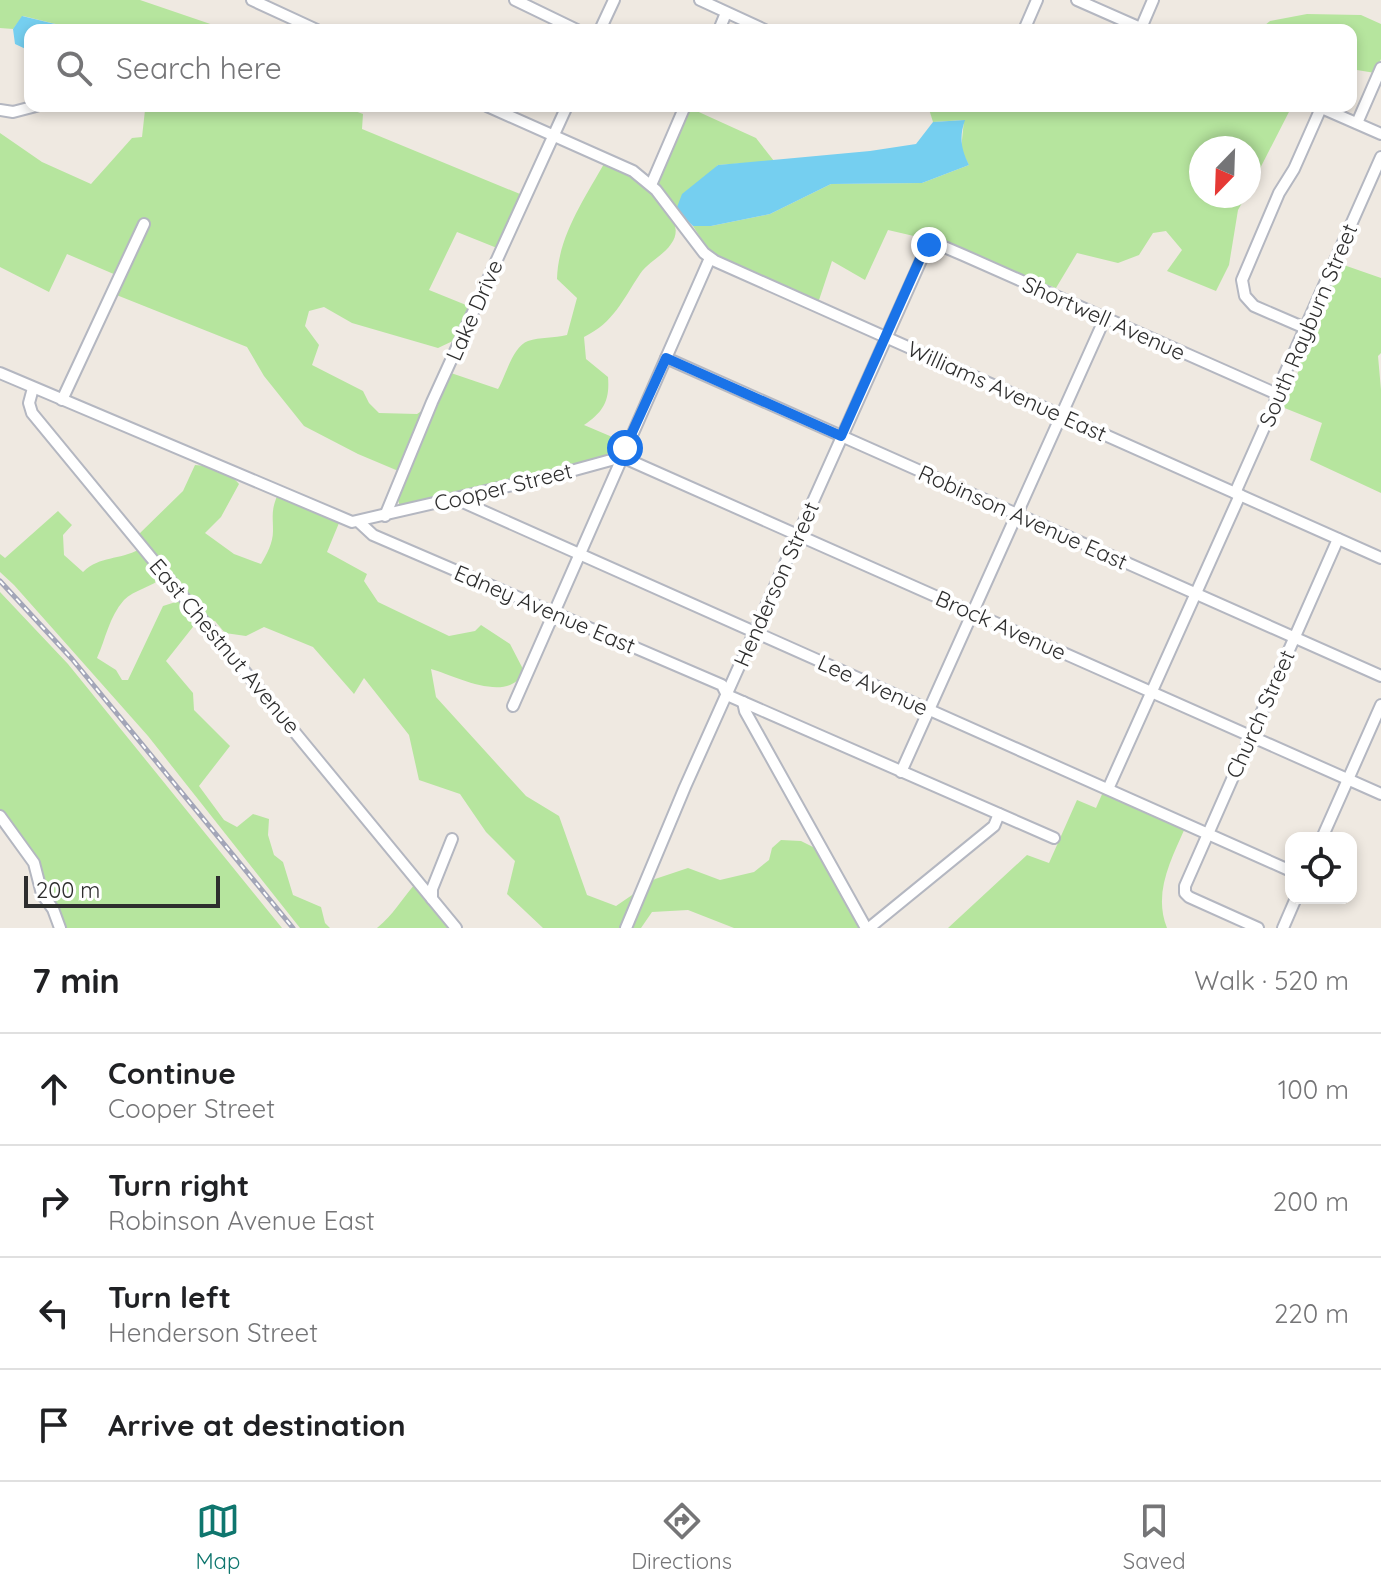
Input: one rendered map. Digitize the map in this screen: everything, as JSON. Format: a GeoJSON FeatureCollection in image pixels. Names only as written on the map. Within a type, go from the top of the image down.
{"type":"FeatureCollection","features":[{"type":"Feature","properties":{"kind":"street"},"geometry":{"type":"LineString","coordinates":[[252,0],[304,24]]}},
{"type":"Feature","properties":{"kind":"street"},"geometry":{"type":"LineString","coordinates":[[515,0],[565,24]]}},
{"type":"Feature","properties":{"kind":"street"},"geometry":{"type":"LineString","coordinates":[[603,24],[614,0]]}},
{"type":"Feature","properties":{"kind":"street"},"geometry":{"type":"LineString","coordinates":[[700,0],[751,24]]}},
{"type":"Feature","properties":{"kind":"street"},"geometry":{"type":"LineString","coordinates":[[1027,24],[1037,0]]}},
{"type":"Feature","properties":{"kind":"street"},"geometry":{"type":"LineString","coordinates":[[1077,0],[1132,24]]}},
{"type":"Feature","properties":{"kind":"street"},"geometry":{"type":"LineString","coordinates":[[1145,24],[1153,0]]}},
{"type":"Feature","properties":{"kind":"street"},"geometry":{"type":"LineString","coordinates":[[721,24],[726,13]]}},
{"type":"Feature","properties":{"kind":"street"},"geometry":{"type":"LineString","coordinates":[[1357,123],[1381,68]]}},
{"type":"Feature","properties":{"kind":"street"},"geometry":{"type":"LineString","coordinates":[[0,110],[13,112],[24,109]]}},
{"type":"Feature","properties":{"kind":"street","name":"Williams Avenue East"},"geometry":{"type":"LineString","coordinates":[[500,112],[625,167],[651,185],[710,258],[1381,558]]}},
{"type":"Feature","properties":{"kind":"street","name":"Lake Drive"},"geometry":{"type":"LineString","coordinates":[[385,516],[432,402],[564,112]]}},
{"type":"Feature","properties":{"kind":"street"},"geometry":{"type":"LineString","coordinates":[[651,185],[682,112]]}},
{"type":"Feature","properties":{"kind":"street"},"geometry":{"type":"LineString","coordinates":[[1305,328],[1254,306],[1245,296],[1242,280],[1317,112]]}},
{"type":"Feature","properties":{"kind":"street"},"geometry":{"type":"LineString","coordinates":[[1331,112],[1381,134]]}},
{"type":"Feature","properties":{"kind":"street","name":"South Rayburn Street"},"geometry":{"type":"LineString","coordinates":[[1108,789],[1196,593],[1305,328],[1381,157]]}},
{"type":"Feature","properties":{"kind":"street"},"geometry":{"type":"LineString","coordinates":[[62,400],[144,224]]}},
{"type":"Feature","properties":{"kind":"street","name":"Shortwell Avenue"},"geometry":{"type":"LineString","coordinates":[[931,243],[1277,394]]}},
{"type":"Feature","properties":{"kind":"street","name":"Henderson Street"},"geometry":{"type":"LineString","coordinates":[[626,928],[841,436],[924,250],[931,243]]}},
{"type":"Feature","properties":{"kind":"street"},"geometry":{"type":"LineString","coordinates":[[513,706],[710,258]]}},
{"type":"Feature","properties":{"kind":"street"},"geometry":{"type":"LineString","coordinates":[[901,772],[1105,318]]}},
{"type":"Feature","properties":{"kind":"street","name":"Robinson Avenue East"},"geometry":{"type":"LineString","coordinates":[[666,358],[1381,676]]}},
{"type":"Feature","properties":{"kind":"street"},"geometry":{"type":"LineString","coordinates":[[0,373],[33,388]]}},
{"type":"Feature","properties":{"kind":"street","name":"Edney Avenue East"},"geometry":{"type":"LineString","coordinates":[[33,388],[344,521],[359,522],[373,535],[722,685],[727,695],[1054,838]]}},
{"type":"Feature","properties":{"kind":"street","name":"East Chestnut Avenue"},"geometry":{"type":"LineString","coordinates":[[33,388],[29,403],[32,413],[456,928]]}},
{"type":"Feature","properties":{"kind":"street","name":"Cooper Street"},"geometry":{"type":"LineString","coordinates":[[359,522],[622,457]]}},
{"type":"Feature","properties":{"kind":"street","name":"Brock Avenue"},"geometry":{"type":"LineString","coordinates":[[622,457],[1381,794]]}},
{"type":"Feature","properties":{"kind":"street","name":"Lee Avenue"},"geometry":{"type":"LineString","coordinates":[[456,499],[1285,868]]}},
{"type":"Feature","properties":{"kind":"street","name":"Church Street"},"geometry":{"type":"LineString","coordinates":[[1258,928],[1187,896],[1184,890],[1338,539]]}},
{"type":"Feature","properties":{"kind":"street"},"geometry":{"type":"LineString","coordinates":[[743,702],[745,711],[867,928],[994,826],[999,814]]}},
{"type":"Feature","properties":{"kind":"street"},"geometry":{"type":"LineString","coordinates":[[1325,832],[1381,705]]}},
{"type":"Feature","properties":{"kind":"street"},"geometry":{"type":"LineString","coordinates":[[0,816],[37,870],[42,894],[56,915],[60,928]]}},
{"type":"Feature","properties":{"kind":"street"},"geometry":{"type":"LineString","coordinates":[[432,899],[432,889],[452,839]]}},
{"type":"Feature","properties":{"kind":"street"},"geometry":{"type":"LineString","coordinates":[[1283,928],[1293,904]]}},
{"type":"Feature","properties":{"kind":"green space"},"geometry":{"type":"Polygon","coordinates":[[[0,0],[140,0],[210,24],[56,24],[23,16],[13,29],[0,28],[0,0]]]}},
{"type":"Feature","properties":{"kind":"green space"},"geometry":{"type":"Polygon","coordinates":[[[1307,14],[1361,15],[1381,24],[1381,59],[1375,73],[1357,70],[1357,24],[1266,24],[1307,14]]]}},
{"type":"Feature","properties":{"kind":"green space"},"geometry":{"type":"Polygon","coordinates":[[[145,112],[358,112],[363,114],[362,129],[520,194],[497,248],[457,232],[429,290],[471,307],[457,339],[438,348],[352,323],[324,307],[309,311],[305,326],[319,345],[312,365],[363,391],[379,413],[417,414],[426,408],[402,468],[396,470],[358,454],[304,426],[264,376],[247,347],[114,294],[149,222],[144,219],[116,275],[67,254],[49,292],[0,267],[0,133],[42,162],[91,184],[132,138],[142,137],[145,112]]]}},
{"type":"Feature","properties":{"kind":"green space"},"geometry":{"type":"Polygon","coordinates":[[[688,112],[699,112],[756,138],[774,161],[718,165],[677,210],[655,184],[688,112]]]}},
{"type":"Feature","properties":{"kind":"green space"},"geometry":{"type":"Polygon","coordinates":[[[930,112],[1289,112],[1261,167],[1261,136],[1189,136],[1189,208],[1239,208],[1229,265],[1216,291],[1167,271],[1182,250],[1166,231],[1153,233],[1139,255],[1118,263],[1077,253],[1056,288],[931,240],[888,230],[865,280],[832,261],[818,303],[711,254],[693,226],[711,226],[770,214],[831,184],[922,183],[969,165],[961,150],[964,120],[933,122],[930,112]]]}},
{"type":"Feature","properties":{"kind":"green space"},"geometry":{"type":"Polygon","coordinates":[[[605,162],[642,184],[655,196],[673,220],[676,232],[671,244],[644,269],[610,318],[584,337],[586,359],[608,377],[608,393],[604,405],[584,425],[617,439],[622,448],[619,453],[559,471],[400,507],[397,496],[435,403],[451,373],[498,389],[514,355],[523,344],[567,335],[577,298],[557,279],[562,248],[574,218],[605,162]]]}},
{"type":"Feature","properties":{"kind":"green space"},"geometry":{"type":"Polygon","coordinates":[[[1338,263],[1381,278],[1381,353],[1378,356],[1381,493],[1310,460],[1322,423],[1282,407],[1297,376],[1306,338],[1338,263]]]}},
{"type":"Feature","properties":{"kind":"green space"},"geometry":{"type":"Polygon","coordinates":[[[195,465],[219,470],[239,484],[221,517],[205,533],[234,554],[261,564],[272,540],[277,496],[339,523],[327,552],[367,574],[364,581],[378,602],[449,636],[475,631],[481,625],[510,644],[524,671],[517,681],[495,687],[467,682],[431,669],[436,697],[526,796],[559,816],[587,895],[616,906],[638,891],[623,928],[543,928],[507,894],[515,861],[486,832],[460,794],[419,780],[409,735],[364,678],[354,694],[313,647],[264,627],[246,636],[225,633],[215,621],[210,622],[138,535],[183,491],[195,465]]]}},
{"type":"Feature","properties":{"kind":"green space"},"geometry":{"type":"Polygon","coordinates":[[[58,511],[72,525],[63,535],[64,555],[83,572],[103,560],[140,549],[163,577],[124,600],[108,628],[97,658],[116,670],[122,680],[128,680],[163,606],[182,600],[201,622],[196,623],[166,661],[193,693],[194,710],[230,746],[199,786],[224,820],[237,827],[253,814],[269,819],[268,835],[274,855],[283,862],[293,895],[321,907],[325,923],[330,928],[300,928],[148,736],[0,572],[0,554],[5,558],[58,511]]]}},
{"type":"Feature","properties":{"kind":"green space"},"geometry":{"type":"Polygon","coordinates":[[[0,592],[68,664],[282,928],[64,928],[42,876],[0,809],[0,592]]]}},
{"type":"Feature","properties":{"kind":"green space"},"geometry":{"type":"Polygon","coordinates":[[[1103,792],[1185,828],[1169,864],[1163,889],[1163,915],[1167,928],[948,928],[1027,855],[1049,863],[1077,800],[1096,808],[1103,792]]]}},
{"type":"Feature","properties":{"kind":"green space"},"geometry":{"type":"Polygon","coordinates":[[[781,840],[801,841],[819,850],[862,928],[734,928],[688,910],[652,912],[641,928],[630,928],[648,884],[655,879],[688,868],[720,880],[754,872],[769,860],[772,848],[781,840]]]}},
{"type":"Feature","properties":{"kind":"green space"},"geometry":{"type":"Polygon","coordinates":[[[415,884],[451,928],[377,928],[393,912],[415,884]]]}},
{"type":"Feature","properties":{"kind":"water"},"geometry":{"type":"Polygon","coordinates":[[[22,16],[55,24],[24,24],[24,48],[15,44],[13,29],[22,16]]]}},
{"type":"Feature","properties":{"kind":"water"},"geometry":{"type":"Polygon","coordinates":[[[965,120],[962,143],[969,165],[922,183],[831,184],[770,214],[711,226],[693,226],[676,210],[682,194],[718,165],[916,144],[933,122],[965,120]]]}},
{"type":"Feature","properties":{"kind":"railway"},"geometry":{"type":"LineString","coordinates":[[0,581],[72,659],[293,928]]}},
{"type":"Feature","properties":{"kind":"route"},"geometry":{"type":"LineString","coordinates":[[625,448],[666,358],[841,436],[924,250],[929,245]]}}]}
